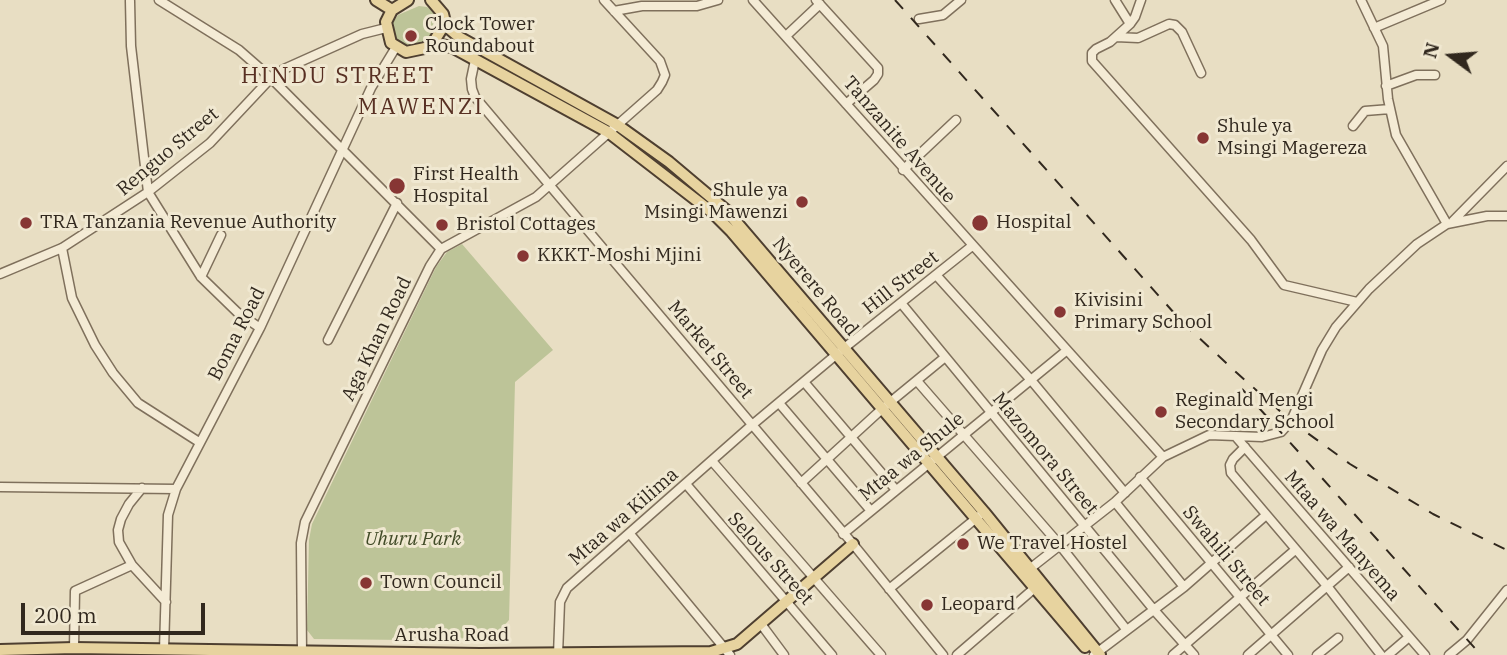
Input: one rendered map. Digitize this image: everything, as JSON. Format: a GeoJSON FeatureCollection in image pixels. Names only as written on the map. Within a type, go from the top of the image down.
{"type":"FeatureCollection","features":[{"type":"Feature","properties":{"kind":"main road"},"geometry":{"type":"LineString","coordinates":[[376,0],[392,10]]}},
{"type":"Feature","properties":{"kind":"main road"},"geometry":{"type":"LineString","coordinates":[[408,0],[392,10],[386,22],[388,37],[396,47],[406,52],[425,48],[433,43],[441,30],[443,14],[431,0]]}},
{"type":"Feature","properties":{"kind":"main road","name":"Nyerere Road"},"geometry":{"type":"LineString","coordinates":[[443,14],[446,26],[459,37],[668,162],[726,210],[839,352],[1096,654]]}},
{"type":"Feature","properties":{"kind":"main road","name":"Nyerere Road"},"geometry":{"type":"LineString","coordinates":[[425,48],[444,44],[612,128]]}},
{"type":"Feature","properties":{"kind":"main road","name":"Arusha Road"},"geometry":{"type":"LineString","coordinates":[[6,651],[74,648],[164,653],[558,655],[727,652],[853,544]]}},
{"type":"Feature","properties":{"kind":"street"},"geometry":{"type":"LineString","coordinates":[[131,0],[131,46],[148,192],[201,277],[237,312],[260,328]]}},
{"type":"Feature","properties":{"kind":"street"},"geometry":{"type":"LineString","coordinates":[[159,0],[239,50],[271,78],[441,249],[512,212],[549,186],[657,90],[665,75],[660,61],[604,0]]}},
{"type":"Feature","properties":{"kind":"street"},"geometry":{"type":"LineString","coordinates":[[614,11],[642,6],[697,6],[718,0]]}},
{"type":"Feature","properties":{"kind":"street"},"geometry":{"type":"LineString","coordinates":[[919,19],[943,15],[961,0]]}},
{"type":"Feature","properties":{"kind":"street"},"geometry":{"type":"LineString","coordinates":[[1115,0],[1130,24]]}},
{"type":"Feature","properties":{"kind":"street"},"geometry":{"type":"LineString","coordinates":[[1141,0],[1130,24],[1116,37],[1096,49],[1092,53],[1092,61],[1251,240],[1278,278],[1290,287],[1357,302]]}},
{"type":"Feature","properties":{"kind":"street"},"geometry":{"type":"LineString","coordinates":[[1362,0],[1383,46],[1386,86],[1396,135],[1450,223]]}},
{"type":"Feature","properties":{"kind":"street"},"geometry":{"type":"LineString","coordinates":[[1374,28],[1441,0]]}},
{"type":"Feature","properties":{"kind":"street","name":"Tanzanite Avenue"},"geometry":{"type":"LineString","coordinates":[[755,1],[903,170],[1163,457]]}},
{"type":"Feature","properties":{"kind":"street"},"geometry":{"type":"LineString","coordinates":[[786,36],[818,2],[878,68],[874,80],[846,104]]}},
{"type":"Feature","properties":{"kind":"street"},"geometry":{"type":"LineString","coordinates":[[1116,37],[1138,38],[1170,24],[1175,25],[1182,32],[1200,73]]}},
{"type":"Feature","properties":{"kind":"street","name":"Renguo Street"},"geometry":{"type":"LineString","coordinates":[[0,274],[62,248],[148,192],[210,142],[271,78],[301,59],[362,34],[386,28]]}},
{"type":"Feature","properties":{"kind":"street","name":"Boma Road"},"geometry":{"type":"LineString","coordinates":[[164,653],[168,515],[176,489],[260,328],[371,88],[396,47]]}},
{"type":"Feature","properties":{"kind":"street","name":"Market Street"},"geometry":{"type":"LineString","coordinates":[[475,60],[471,79],[475,97],[853,544],[943,655]]}},
{"type":"Feature","properties":{"kind":"street"},"geometry":{"type":"LineString","coordinates":[[1386,86],[1416,75],[1435,75]]}},
{"type":"Feature","properties":{"kind":"street"},"geometry":{"type":"LineString","coordinates":[[1353,125],[1365,111],[1390,109]]}},
{"type":"Feature","properties":{"kind":"street"},"geometry":{"type":"LineString","coordinates":[[903,170],[956,120]]}},
{"type":"Feature","properties":{"kind":"street"},"geometry":{"type":"LineString","coordinates":[[1026,571],[1115,502],[1163,457],[1209,435],[1262,437],[1275,434],[1291,421],[1322,350],[1357,302],[1417,244],[1450,223],[1507,166]]}},
{"type":"Feature","properties":{"kind":"street"},"geometry":{"type":"LineString","coordinates":[[328,340],[397,203]]}},
{"type":"Feature","properties":{"kind":"street"},"geometry":{"type":"LineString","coordinates":[[1450,223],[1487,216],[1507,216]]}},
{"type":"Feature","properties":{"kind":"street"},"geometry":{"type":"LineString","coordinates":[[201,277],[221,235]]}},
{"type":"Feature","properties":{"kind":"street","name":"Hill Street"},"geometry":{"type":"LineString","coordinates":[[752,425],[972,246]]}},
{"type":"Feature","properties":{"kind":"street"},"geometry":{"type":"LineString","coordinates":[[62,248],[72,298],[95,345],[113,373],[138,403],[199,442]]}},
{"type":"Feature","properties":{"kind":"street","name":"Aga Khan Road"},"geometry":{"type":"LineString","coordinates":[[302,653],[301,542],[305,522],[441,249]]}},
{"type":"Feature","properties":{"kind":"street"},"geometry":{"type":"LineString","coordinates":[[937,276],[1031,380],[1125,493]]}},
{"type":"Feature","properties":{"kind":"street","name":"Mazomora Street"},"geometry":{"type":"LineString","coordinates":[[901,303],[944,358],[1194,655]]}},
{"type":"Feature","properties":{"kind":"street","name":"Mtaa wa Shule"},"geometry":{"type":"LineString","coordinates":[[843,534],[1066,351]]}},
{"type":"Feature","properties":{"kind":"street"},"geometry":{"type":"LineString","coordinates":[[801,483],[825,459],[944,358]]}},
{"type":"Feature","properties":{"kind":"street"},"geometry":{"type":"LineString","coordinates":[[918,381],[1059,544],[1126,629]]}},
{"type":"Feature","properties":{"kind":"street"},"geometry":{"type":"LineString","coordinates":[[804,383],[896,490]]}},
{"type":"Feature","properties":{"kind":"street"},"geometry":{"type":"LineString","coordinates":[[779,403],[871,511]]}},
{"type":"Feature","properties":{"kind":"street","name":"Mtaa wa Kilima"},"geometry":{"type":"LineString","coordinates":[[558,655],[562,596],[567,588],[752,425]]}},
{"type":"Feature","properties":{"kind":"street","name":"Mtaa wa Manyema"},"geometry":{"type":"LineString","coordinates":[[1236,437],[1425,655]]}},
{"type":"Feature","properties":{"kind":"street"},"geometry":{"type":"LineString","coordinates":[[1245,447],[1233,458],[1231,473],[1327,586],[1381,655]]}},
{"type":"Feature","properties":{"kind":"street"},"geometry":{"type":"LineString","coordinates":[[712,461],[881,655]]}},
{"type":"Feature","properties":{"kind":"street","name":"Swahili Street"},"geometry":{"type":"LineString","coordinates":[[1140,477],[1288,655]]}},
{"type":"Feature","properties":{"kind":"street","name":"Selous Street"},"geometry":{"type":"LineString","coordinates":[[685,484],[832,655]]}},
{"type":"Feature","properties":{"kind":"street"},"geometry":{"type":"LineString","coordinates":[[0,487],[176,489]]}},
{"type":"Feature","properties":{"kind":"street"},"geometry":{"type":"LineString","coordinates":[[142,488],[118,524],[119,542],[132,565],[166,603]]}},
{"type":"Feature","properties":{"kind":"street"},"geometry":{"type":"LineString","coordinates":[[1115,502],[1184,587]]}},
{"type":"Feature","properties":{"kind":"street"},"geometry":{"type":"LineString","coordinates":[[889,589],[980,515]]}},
{"type":"Feature","properties":{"kind":"street"},"geometry":{"type":"LineString","coordinates":[[1096,654],[1184,587],[1265,516]]}},
{"type":"Feature","properties":{"kind":"street"},"geometry":{"type":"LineString","coordinates":[[630,534],[727,652]]}},
{"type":"Feature","properties":{"kind":"street"},"geometry":{"type":"LineString","coordinates":[[1173,655],[1295,550]]}},
{"type":"Feature","properties":{"kind":"street"},"geometry":{"type":"LineString","coordinates":[[74,648],[75,591],[132,565]]}},
{"type":"Feature","properties":{"kind":"street"},"geometry":{"type":"LineString","coordinates":[[1248,655],[1349,567]]}},
{"type":"Feature","properties":{"kind":"street"},"geometry":{"type":"LineString","coordinates":[[957,655],[1038,585]]}},
{"type":"Feature","properties":{"kind":"street"},"geometry":{"type":"LineString","coordinates":[[1449,655],[1467,640],[1507,590]]}},
{"type":"Feature","properties":{"kind":"street"},"geometry":{"type":"LineString","coordinates":[[761,624],[784,655]]}},
{"type":"Feature","properties":{"kind":"street"},"geometry":{"type":"LineString","coordinates":[[1388,655],[1409,637]]}},
{"type":"Feature","properties":{"kind":"street"},"geometry":{"type":"LineString","coordinates":[[1317,655],[1338,638]]}},
{"type":"Feature","properties":{"kind":"green space"},"geometry":{"type":"Polygon","coordinates":[[[419,6],[434,12],[438,19],[437,28],[426,41],[410,47],[404,46],[394,38],[391,25],[398,15],[419,6]]]}},
{"type":"Feature","properties":{"kind":"green space","name":"Uhuru Park"},"geometry":{"type":"Polygon","coordinates":[[[462,244],[553,350],[515,382],[509,620],[502,628],[500,641],[314,639],[307,630],[309,540],[312,524],[436,267],[447,252],[462,244]]]}},
{"type":"Feature","properties":{"kind":"railway"},"geometry":{"type":"LineString","coordinates":[[895,0],[1183,323],[1237,373],[1291,421],[1350,464],[1433,514],[1507,550]]}},
{"type":"Feature","properties":{"kind":"railway"},"geometry":{"type":"LineString","coordinates":[[1242,389],[1481,655]]}},
{"type":"Feature","properties":{"kind":"place","name":"Clock Tower Roundabout"},"geometry":{"type":"Point","coordinates":[411,36]}},
{"type":"Feature","properties":{"kind":"place","name":"Shule ya Msingi Magereza"},"geometry":{"type":"Point","coordinates":[1203,138]}},
{"type":"Feature","properties":{"kind":"place","name":"First Health Hospital"},"geometry":{"type":"Point","coordinates":[397,186]}},
{"type":"Feature","properties":{"kind":"place","name":"Shule ya Msingi Mawenzi"},"geometry":{"type":"Point","coordinates":[802,202]}},
{"type":"Feature","properties":{"kind":"place","name":"TRA Tanzania Revenue Authority"},"geometry":{"type":"Point","coordinates":[26,223]}},
{"type":"Feature","properties":{"kind":"place","name":"Hospital"},"geometry":{"type":"Point","coordinates":[980,223]}},
{"type":"Feature","properties":{"kind":"place","name":"Bristol Cottages"},"geometry":{"type":"Point","coordinates":[442,225]}},
{"type":"Feature","properties":{"kind":"place","name":"KKKT-Moshi Mjini"},"geometry":{"type":"Point","coordinates":[523,256]}},
{"type":"Feature","properties":{"kind":"place","name":"Kivisini Primary School"},"geometry":{"type":"Point","coordinates":[1060,312]}},
{"type":"Feature","properties":{"kind":"place","name":"Reginald Mengi Secondary School"},"geometry":{"type":"Point","coordinates":[1161,412]}},
{"type":"Feature","properties":{"kind":"place","name":"We Travel Hostel"},"geometry":{"type":"Point","coordinates":[963,544]}},
{"type":"Feature","properties":{"kind":"place","name":"Town Council"},"geometry":{"type":"Point","coordinates":[366,583]}},
{"type":"Feature","properties":{"kind":"place","name":"Leopard"},"geometry":{"type":"Point","coordinates":[927,605]}},
{"type":"Feature","properties":{"kind":"district","name":"HINDU STREET"},"geometry":{"type":"Point","coordinates":[338,76]}},
{"type":"Feature","properties":{"kind":"district","name":"MAWENZI"},"geometry":{"type":"Point","coordinates":[421,107]}}]}
